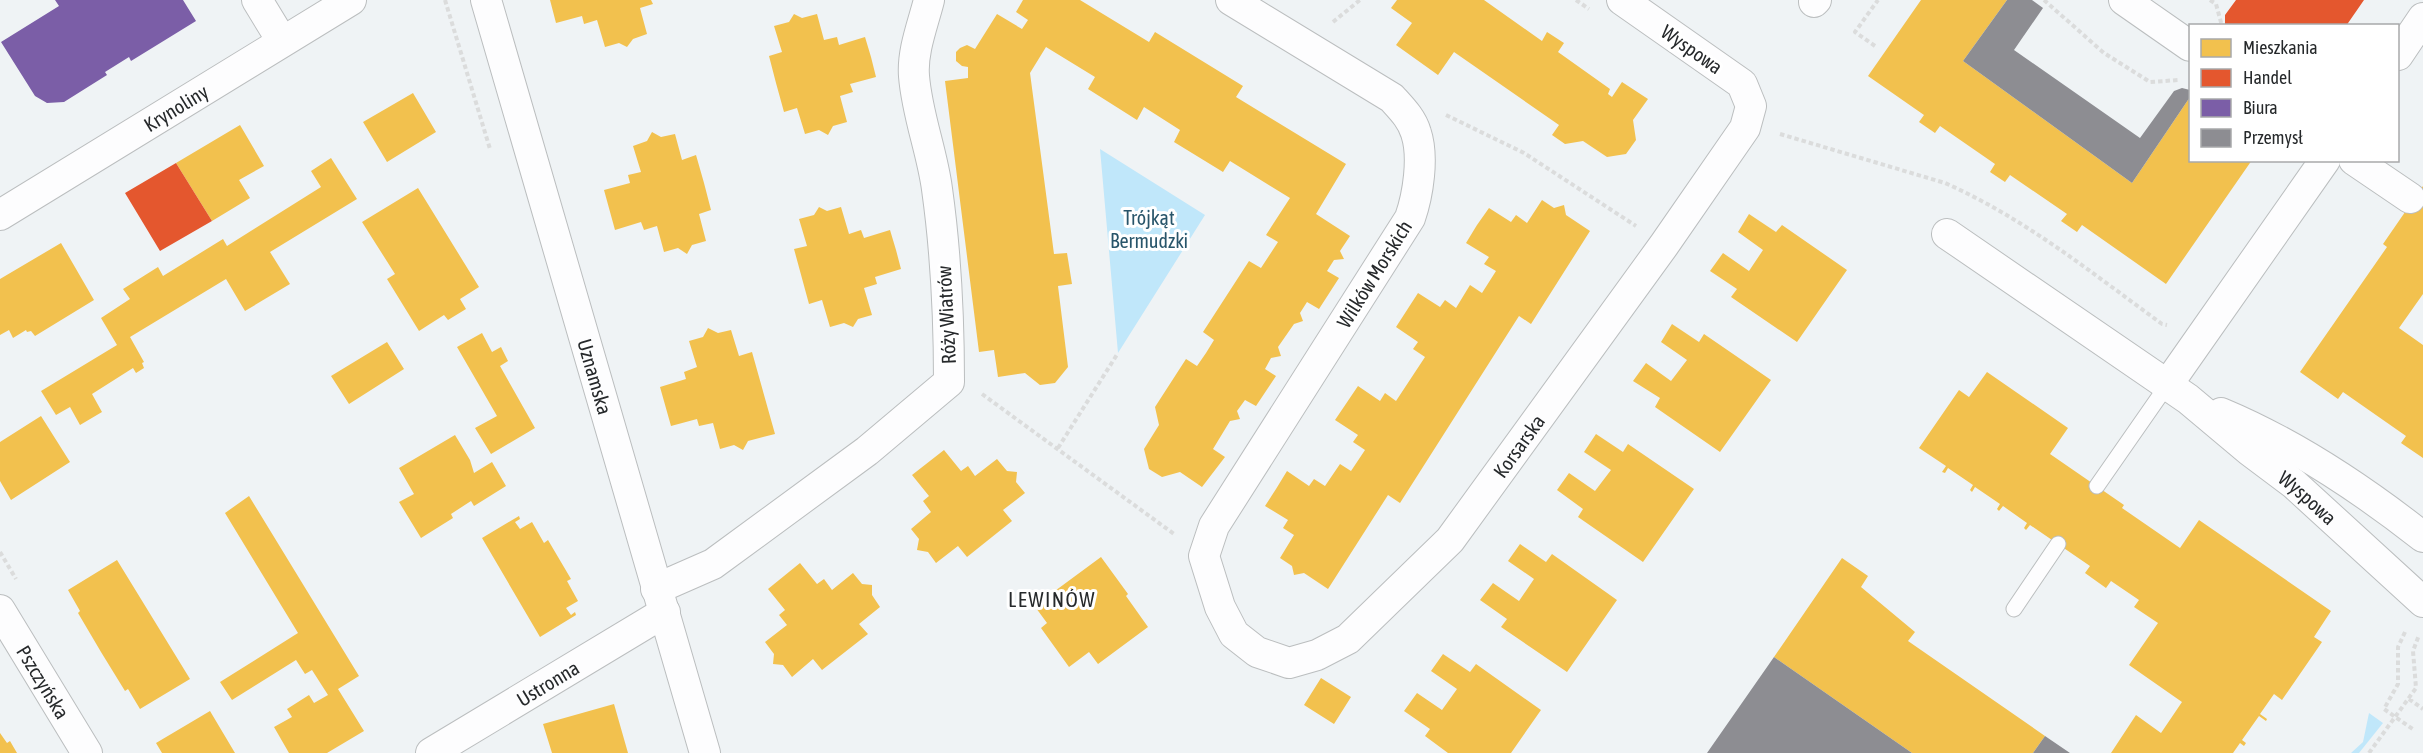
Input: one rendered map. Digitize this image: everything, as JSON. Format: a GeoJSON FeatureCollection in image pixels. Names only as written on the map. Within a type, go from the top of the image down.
{"type":"FeatureCollection","features":[{"type":"Feature","properties":{"kind":"street"},"geometry":{"type":"LineString","coordinates":[[257,0],[282,41]]}},
{"type":"Feature","properties":{"kind":"street","name":"Krynoliny"},"geometry":{"type":"LineString","coordinates":[[0,215],[351,0]]}},
{"type":"Feature","properties":{"kind":"street","name":"Uznamska"},"geometry":{"type":"LineString","coordinates":[[486,0],[705,753]]}},
{"type":"Feature","properties":{"kind":"street","name":"Róży Wiatrów"},"geometry":{"type":"LineString","coordinates":[[661,601],[867,451],[949,382],[949,322],[937,188],[923,129],[914,75],[918,40],[929,0]]}},
{"type":"Feature","properties":{"kind":"street","name":"Wilków Morskich"},"geometry":{"type":"LineString","coordinates":[[1204,556],[1214,526],[1410,218],[1417,197],[1419,170],[1417,135],[1407,114],[1392,98],[1231,0]]}},
{"type":"Feature","properties":{"kind":"street","name":"Wyspowa"},"geometry":{"type":"LineString","coordinates":[[1622,0],[1742,84],[1751,106]]}},
{"type":"Feature","properties":{"kind":"street"},"geometry":{"type":"LineString","coordinates":[[2124,0],[2189,45]]}},
{"type":"Feature","properties":{"kind":"street"},"geometry":{"type":"LineString","coordinates":[[2399,52],[2423,18]]}},
{"type":"Feature","properties":{"kind":"street","name":"Korsarska"},"geometry":{"type":"LineString","coordinates":[[1204,556],[1220,607],[1234,634],[1257,652],[1289,663],[1317,655],[1348,639],[1450,540],[1664,245],[1745,128],[1751,106]]}},
{"type":"Feature","properties":{"kind":"street"},"geometry":{"type":"LineString","coordinates":[[2178,392],[2324,162]]}},
{"type":"Feature","properties":{"kind":"street"},"geometry":{"type":"LineString","coordinates":[[2357,162],[2410,198]]}},
{"type":"Feature","properties":{"kind":"street","name":"Wyspowa"},"geometry":{"type":"LineString","coordinates":[[1947,234],[2178,392],[2294,484],[2416,614]]}},
{"type":"Feature","properties":{"kind":"street","name":"Wyspowa"},"geometry":{"type":"LineString","coordinates":[[2178,392],[2241,421],[2305,457],[2380,504],[2423,537]]}},
{"type":"Feature","properties":{"kind":"street","name":"Ustronna"},"geometry":{"type":"LineString","coordinates":[[431,753],[661,601]]}},
{"type":"Feature","properties":{"kind":"street","name":"Pszczyńska"},"geometry":{"type":"LineString","coordinates":[[0,610],[87,753]]}},
{"type":"Feature","properties":{"kind":"lane"},"geometry":{"type":"LineString","coordinates":[[2097,486],[2178,392]]}},
{"type":"Feature","properties":{"kind":"lane"},"geometry":{"type":"LineString","coordinates":[[2014,609],[2058,544]]}},
{"type":"Feature","properties":{"kind":"path"},"geometry":{"type":"LineString","coordinates":[[1875,46],[1855,32],[1878,0]]}},
{"type":"Feature","properties":{"kind":"path"},"geometry":{"type":"LineString","coordinates":[[2043,0],[2104,52],[2150,82],[2185,79]]}},
{"type":"Feature","properties":{"kind":"path"},"geometry":{"type":"LineString","coordinates":[[2210,0],[2216,4],[2221,24]]}},
{"type":"Feature","properties":{"kind":"path"},"geometry":{"type":"LineString","coordinates":[[1407,114],[1431,108],[1524,153],[1664,245]]}},
{"type":"Feature","properties":{"kind":"path"},"geometry":{"type":"LineString","coordinates":[[1058,448],[1118,353]]}},
{"type":"Feature","properties":{"kind":"path"},"geometry":{"type":"LineString","coordinates":[[949,382],[982,394],[1204,556]]}},
{"type":"Feature","properties":{"kind":"path"},"geometry":{"type":"LineString","coordinates":[[2414,730],[2385,709],[2397,689],[2398,646],[2416,614]]}},
{"type":"Feature","properties":{"kind":"path"},"geometry":{"type":"LineString","coordinates":[[2370,753],[2416,688],[2413,651],[2423,631]]}},
{"type":"Feature","properties":{"kind":"path"},"geometry":{"type":"LineString","coordinates":[[2409,699],[2423,709]]}},
{"type":"Feature","properties":{"kind":"green space","name":"Trójkąt Bermudzki"},"geometry":{"type":"Polygon","coordinates":[[[1100,149],[1205,215],[1118,353],[1100,149]]]}},
{"type":"Feature","properties":{"kind":"green space"},"geometry":{"type":"Polygon","coordinates":[[[2369,713],[2383,723],[2359,753],[2351,753],[2363,742],[2369,713]]]}},
{"type":"Feature","properties":{"kind":"building: Mieszkania"},"geometry":{"type":"Polygon","coordinates":[[[550,0],[651,0],[653,4],[640,8],[647,34],[633,39],[627,47],[619,43],[605,47],[597,20],[584,24],[582,16],[556,23],[550,0]]]}},
{"type":"Feature","properties":{"kind":"building: Mieszkania"},"geometry":{"type":"Polygon","coordinates":[[[1023,0],[1080,0],[1149,42],[1155,32],[1243,86],[1236,97],[1346,164],[1316,214],[1350,236],[1340,251],[1344,259],[1334,260],[1327,271],[1339,278],[1319,309],[1307,302],[1300,313],[1303,321],[1294,324],[1278,347],[1281,356],[1271,358],[1265,369],[1276,376],[1256,406],[1245,400],[1237,411],[1240,419],[1230,421],[1213,449],[1225,457],[1202,487],[1180,472],[1162,477],[1149,469],[1144,449],[1159,425],[1155,407],[1186,359],[1197,366],[1206,353],[1214,340],[1203,332],[1249,261],[1261,268],[1278,242],[1266,235],[1290,198],[1230,161],[1223,172],[1174,142],[1180,130],[1144,107],[1137,120],[1088,89],[1095,77],[1046,47],[1030,73],[1054,254],[1067,253],[1072,284],[1058,286],[1068,367],[1055,383],[1040,385],[1025,373],[998,377],[994,350],[979,352],[945,81],[968,78],[968,67],[956,61],[956,52],[967,45],[975,49],[997,14],[1022,29],[1028,20],[1016,12],[1023,0]]]}},
{"type":"Feature","properties":{"kind":"building: Mieszkania"},"geometry":{"type":"Polygon","coordinates":[[[1397,0],[1484,0],[1542,41],[1547,32],[1564,43],[1558,52],[1610,89],[1608,94],[1612,97],[1622,82],[1648,99],[1633,120],[1636,140],[1626,154],[1607,157],[1583,141],[1565,144],[1552,135],[1559,125],[1454,52],[1438,75],[1396,45],[1412,23],[1391,8],[1397,0]]]}},
{"type":"Feature","properties":{"kind":"building: Mieszkania"},"geometry":{"type":"Polygon","coordinates":[[[1921,0],[2007,0],[1963,61],[2132,183],[2189,98],[2189,162],[2251,162],[2166,284],[2082,225],[2077,232],[2061,221],[2067,214],[2010,175],[2005,182],[1990,172],[1995,164],[1940,126],[1935,133],[1919,122],[1924,115],[1868,76],[1921,0]]]}},
{"type":"Feature","properties":{"kind":"building: Mieszkania"},"geometry":{"type":"Polygon","coordinates":[[[794,14],[802,18],[817,14],[824,40],[837,37],[839,45],[865,37],[871,57],[876,77],[850,84],[853,92],[840,96],[847,122],[833,126],[828,135],[819,130],[805,134],[797,108],[784,112],[769,56],[782,52],[774,26],[789,22],[794,14]]]}},
{"type":"Feature","properties":{"kind":"building: Mieszkania"},"geometry":{"type":"Polygon","coordinates":[[[413,93],[436,132],[387,162],[363,122],[413,93]]]}},
{"type":"Feature","properties":{"kind":"building: Mieszkania"},"geometry":{"type":"Polygon","coordinates":[[[240,125],[264,166],[239,180],[250,198],[212,221],[176,163],[240,125]]]}},
{"type":"Feature","properties":{"kind":"building: Mieszkania"},"geometry":{"type":"Polygon","coordinates":[[[652,132],[661,137],[675,134],[682,160],[696,155],[711,210],[699,214],[706,241],[692,245],[687,254],[678,248],[664,252],[657,226],[644,230],[641,222],[615,230],[604,190],[630,183],[628,175],[641,172],[633,146],[647,141],[652,132]]]}},
{"type":"Feature","properties":{"kind":"building: Mieszkania"},"geometry":{"type":"Polygon","coordinates":[[[331,158],[357,199],[270,252],[290,284],[245,311],[226,279],[130,337],[144,362],[142,363],[144,368],[136,373],[133,368],[92,394],[102,412],[80,425],[70,407],[56,415],[41,391],[117,345],[101,318],[130,299],[123,289],[158,267],[163,276],[223,239],[227,246],[321,187],[311,171],[331,158]]]}},
{"type":"Feature","properties":{"kind":"building: Mieszkania"},"geometry":{"type":"Polygon","coordinates":[[[2423,186],[2423,294],[2399,328],[2423,345],[2423,458],[2401,443],[2406,436],[2343,392],[2338,399],[2300,372],[2387,247],[2383,244],[2423,186]]]}},
{"type":"Feature","properties":{"kind":"building: Mieszkania"},"geometry":{"type":"Polygon","coordinates":[[[418,188],[479,287],[460,299],[466,309],[448,320],[444,315],[419,331],[387,279],[395,274],[362,222],[418,188]]]}},
{"type":"Feature","properties":{"kind":"building: Mieszkania"},"geometry":{"type":"Polygon","coordinates":[[[1542,200],[1554,208],[1564,205],[1566,215],[1590,231],[1531,324],[1519,316],[1400,503],[1388,495],[1328,589],[1304,573],[1294,575],[1292,566],[1280,558],[1294,535],[1283,528],[1288,520],[1265,506],[1287,471],[1309,486],[1314,479],[1325,486],[1340,464],[1351,471],[1365,450],[1353,442],[1358,435],[1335,420],[1358,386],[1380,401],[1385,393],[1396,401],[1425,357],[1413,349],[1418,342],[1396,327],[1418,293],[1440,307],[1445,300],[1456,308],[1470,285],[1482,293],[1496,271],[1484,264],[1489,257],[1466,243],[1477,225],[1489,208],[1511,222],[1516,215],[1527,223],[1542,200]]]}},
{"type":"Feature","properties":{"kind":"building: Mieszkania"},"geometry":{"type":"Polygon","coordinates":[[[819,207],[827,211],[841,207],[849,234],[861,230],[864,238],[890,230],[896,250],[901,269],[875,277],[877,284],[864,288],[872,315],[858,319],[853,327],[844,323],[830,327],[822,300],[809,304],[794,249],[807,246],[799,219],[814,215],[819,207]]]}},
{"type":"Feature","properties":{"kind":"building: Mieszkania"},"geometry":{"type":"Polygon","coordinates":[[[1749,214],[1776,232],[1782,225],[1847,270],[1797,342],[1731,297],[1737,289],[1710,271],[1723,253],[1749,271],[1763,250],[1738,232],[1749,214]]]}},
{"type":"Feature","properties":{"kind":"building: Mieszkania"},"geometry":{"type":"Polygon","coordinates":[[[61,243],[94,300],[35,336],[31,331],[26,330],[13,338],[9,330],[0,335],[0,279],[61,243]]]}},
{"type":"Feature","properties":{"kind":"building: Mieszkania"},"geometry":{"type":"Polygon","coordinates":[[[1672,324],[1699,342],[1704,334],[1771,380],[1720,452],[1655,407],[1660,398],[1633,381],[1646,363],[1671,381],[1687,360],[1661,342],[1672,324]]]}},
{"type":"Feature","properties":{"kind":"building: Mieszkania"},"geometry":{"type":"Polygon","coordinates":[[[708,328],[718,333],[731,330],[739,356],[752,352],[775,434],[748,441],[743,450],[734,445],[720,449],[713,423],[699,426],[697,419],[671,426],[660,387],[686,379],[684,372],[697,367],[689,341],[703,337],[708,328]]]}},
{"type":"Feature","properties":{"kind":"building: Mieszkania"},"geometry":{"type":"Polygon","coordinates":[[[482,333],[492,352],[501,347],[508,361],[500,366],[535,428],[491,454],[475,428],[497,416],[457,347],[482,333]]]}},
{"type":"Feature","properties":{"kind":"building: Mieszkania"},"geometry":{"type":"Polygon","coordinates":[[[387,342],[404,369],[349,404],[331,376],[387,342]]]}},
{"type":"Feature","properties":{"kind":"building: Mieszkania"},"geometry":{"type":"Polygon","coordinates":[[[1987,372],[2068,428],[2050,454],[2124,505],[2122,508],[2180,548],[2199,520],[2331,611],[2314,637],[2322,642],[2282,700],[2274,694],[2260,714],[2267,719],[2266,721],[2259,716],[2242,740],[2246,743],[2244,746],[2240,743],[2233,753],[2111,753],[2136,715],[2161,733],[2182,702],[2129,665],[2158,623],[2134,607],[2139,600],[2111,581],[2106,588],[2085,573],[2090,566],[2030,525],[2026,530],[2024,528],[2027,523],[2003,506],[1999,511],[1997,509],[2000,504],[1975,487],[1972,492],[1970,490],[1973,485],[1948,468],[1945,473],[1942,472],[1946,466],[1919,448],[1959,390],[1969,397],[1987,372]]]}},
{"type":"Feature","properties":{"kind":"building: Mieszkania"},"geometry":{"type":"Polygon","coordinates":[[[41,416],[70,462],[11,500],[0,481],[0,442],[41,416]]]}},
{"type":"Feature","properties":{"kind":"building: Mieszkania"},"geometry":{"type":"Polygon","coordinates":[[[1596,434],[1623,452],[1628,444],[1694,489],[1643,562],[1578,517],[1583,509],[1557,490],[1569,473],[1595,491],[1611,470],[1584,452],[1596,434]]]}},
{"type":"Feature","properties":{"kind":"building: Mieszkania"},"geometry":{"type":"Polygon","coordinates":[[[455,435],[470,460],[474,473],[492,462],[506,486],[474,506],[471,501],[451,514],[453,518],[421,538],[399,502],[414,494],[399,468],[455,435]]]}},
{"type":"Feature","properties":{"kind":"building: Mieszkania"},"geometry":{"type":"Polygon","coordinates":[[[944,450],[961,471],[968,466],[975,476],[997,459],[1007,471],[1017,472],[1016,482],[1025,493],[1003,510],[1012,521],[967,557],[958,546],[936,563],[928,552],[917,550],[919,539],[911,529],[931,512],[923,501],[929,496],[912,475],[944,450]]]}},
{"type":"Feature","properties":{"kind":"building: Mieszkania"},"geometry":{"type":"Polygon","coordinates":[[[249,496],[359,676],[338,689],[364,731],[327,753],[289,753],[274,727],[292,717],[287,709],[309,695],[314,703],[328,695],[312,670],[305,674],[296,660],[232,700],[220,682],[298,633],[225,513],[249,496]]]}},
{"type":"Feature","properties":{"kind":"building: Mieszkania"},"geometry":{"type":"Polygon","coordinates":[[[519,516],[520,519],[515,522],[520,529],[532,522],[544,543],[548,540],[571,579],[567,581],[578,601],[566,608],[571,615],[575,612],[576,615],[540,637],[482,538],[519,516]]]}},
{"type":"Feature","properties":{"kind":"building: Mieszkania"},"geometry":{"type":"Polygon","coordinates":[[[1520,544],[1546,562],[1552,554],[1617,600],[1567,672],[1501,627],[1507,619],[1480,600],[1493,583],[1519,601],[1534,579],[1508,561],[1520,544]]]}},
{"type":"Feature","properties":{"kind":"building: Mieszkania"},"geometry":{"type":"Polygon","coordinates":[[[1101,557],[1148,627],[1098,664],[1089,652],[1069,667],[1041,628],[1047,623],[1036,608],[1046,601],[1044,599],[1101,557]]]}},
{"type":"Feature","properties":{"kind":"building: Mieszkania"},"geometry":{"type":"Polygon","coordinates":[[[1842,558],[1868,576],[1861,587],[1915,632],[1908,641],[2045,736],[2033,753],[1912,753],[1774,657],[1842,558]]]}},
{"type":"Feature","properties":{"kind":"building: Mieszkania"},"geometry":{"type":"Polygon","coordinates":[[[117,560],[190,679],[140,709],[128,689],[125,691],[101,652],[78,613],[80,611],[68,590],[117,560]]]}},
{"type":"Feature","properties":{"kind":"building: Mieszkania"},"geometry":{"type":"Polygon","coordinates":[[[800,563],[817,584],[824,579],[832,590],[853,573],[862,584],[872,585],[872,595],[880,607],[859,624],[868,634],[822,670],[813,659],[792,677],[783,665],[773,664],[774,654],[765,642],[787,625],[779,615],[785,610],[768,589],[800,563]]]}},
{"type":"Feature","properties":{"kind":"building: Mieszkania"},"geometry":{"type":"Polygon","coordinates":[[[1443,654],[1470,672],[1476,664],[1541,710],[1511,753],[1448,753],[1425,736],[1430,729],[1404,711],[1417,693],[1442,710],[1457,689],[1431,671],[1443,654]]]}},
{"type":"Feature","properties":{"kind":"building: Mieszkania"},"geometry":{"type":"Polygon","coordinates":[[[1321,678],[1351,697],[1334,724],[1304,705],[1321,678]]]}},
{"type":"Feature","properties":{"kind":"building: Mieszkania"},"geometry":{"type":"Polygon","coordinates":[[[614,704],[628,753],[552,753],[543,724],[614,704]]]}},
{"type":"Feature","properties":{"kind":"building: Mieszkania"},"geometry":{"type":"Polygon","coordinates":[[[210,711],[235,753],[162,753],[156,743],[210,711]]]}},
{"type":"Feature","properties":{"kind":"building: Mieszkania"},"geometry":{"type":"Polygon","coordinates":[[[0,733],[7,743],[10,741],[17,753],[0,753],[0,733]]]}},
{"type":"Feature","properties":{"kind":"building: Handel"},"geometry":{"type":"Polygon","coordinates":[[[2236,0],[2364,0],[2347,24],[2225,24],[2225,15],[2236,0]]]}},
{"type":"Feature","properties":{"kind":"building: Handel"},"geometry":{"type":"Polygon","coordinates":[[[176,163],[212,221],[160,251],[125,193],[176,163]]]}},
{"type":"Feature","properties":{"kind":"building: Biura"},"geometry":{"type":"Polygon","coordinates":[[[55,0],[183,0],[196,21],[131,61],[129,57],[105,72],[107,75],[64,102],[47,103],[35,96],[1,42],[59,6],[55,0]]]}},
{"type":"Feature","properties":{"kind":"building: Przemysł"},"geometry":{"type":"Polygon","coordinates":[[[2007,0],[2032,0],[2043,8],[2014,50],[2140,138],[2174,91],[2182,88],[2189,90],[2189,98],[2132,183],[1963,61],[2007,0]]]}},
{"type":"Feature","properties":{"kind":"building: Przemysł"},"geometry":{"type":"Polygon","coordinates":[[[1774,657],[1912,753],[1707,753],[1774,657]]]}},
{"type":"Feature","properties":{"kind":"building: Przemysł"},"geometry":{"type":"Polygon","coordinates":[[[2045,736],[2070,753],[2033,753],[2045,736]]]}},
{"type":"Feature","properties":{"kind":"district","name":"LEWINÓW"},"geometry":{"type":"Point","coordinates":[1052,599]}}]}
